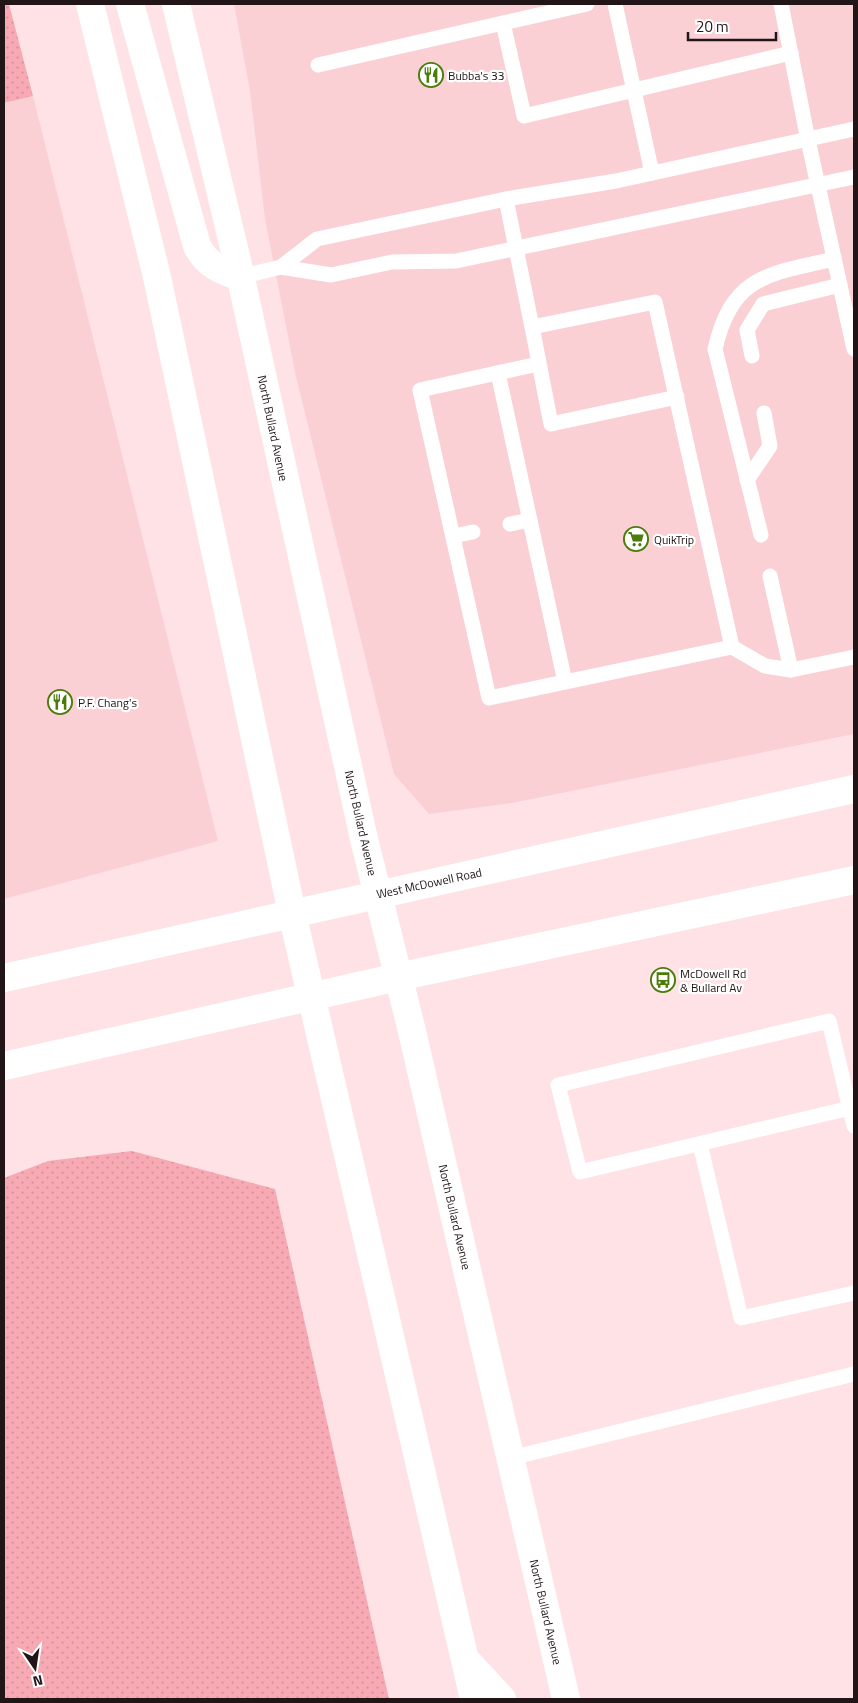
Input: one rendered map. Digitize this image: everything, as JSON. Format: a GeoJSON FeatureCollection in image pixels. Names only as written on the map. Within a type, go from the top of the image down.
{"type":"FeatureCollection","features":[{"type":"Feature","properties":{"kind":"main road"},"geometry":{"type":"LineString","coordinates":[[90,4],[156,277],[292,913],[474,1699]]}},
{"type":"Feature","properties":{"kind":"main road"},"geometry":{"type":"LineString","coordinates":[[130,4],[197,246],[202,256],[214,268],[240,277]]}},
{"type":"Feature","properties":{"kind":"main road","name":"North Bullard Avenue"},"geometry":{"type":"LineString","coordinates":[[176,4],[240,277],[378,894],[566,1699]]}},
{"type":"Feature","properties":{"kind":"main road","name":"West McDowell Road"},"geometry":{"type":"LineString","coordinates":[[4,978],[854,789]]}},
{"type":"Feature","properties":{"kind":"main road"},"geometry":{"type":"LineString","coordinates":[[4,1066],[398,977],[854,880]]}},
{"type":"Feature","properties":{"kind":"main road"},"geometry":{"type":"LineString","coordinates":[[465,1659],[502,1699]]}},
{"type":"Feature","properties":{"kind":"lane"},"geometry":{"type":"LineString","coordinates":[[318,65],[587,4]]}},
{"type":"Feature","properties":{"kind":"lane"},"geometry":{"type":"LineString","coordinates":[[615,4],[652,174]]}},
{"type":"Feature","properties":{"kind":"lane"},"geometry":{"type":"LineString","coordinates":[[781,4],[808,140],[854,349]]}},
{"type":"Feature","properties":{"kind":"lane"},"geometry":{"type":"LineString","coordinates":[[503,23],[524,116],[791,53]]}},
{"type":"Feature","properties":{"kind":"lane"},"geometry":{"type":"LineString","coordinates":[[281,267],[317,240],[506,199],[652,174],[854,129]]}},
{"type":"Feature","properties":{"kind":"lane"},"geometry":{"type":"LineString","coordinates":[[240,277],[281,267],[332,275],[392,262],[456,260],[854,177]]}},
{"type":"Feature","properties":{"kind":"lane"},"geometry":{"type":"LineString","coordinates":[[506,199],[551,424],[676,397]]}},
{"type":"Feature","properties":{"kind":"lane"},"geometry":{"type":"LineString","coordinates":[[761,536],[715,349],[720,327],[740,293],[760,278],[834,259]]}},
{"type":"Feature","properties":{"kind":"lane"},"geometry":{"type":"LineString","coordinates":[[752,356],[747,330],[763,304],[840,285]]}},
{"type":"Feature","properties":{"kind":"lane"},"geometry":{"type":"LineString","coordinates":[[532,326],[655,302],[732,647]]}},
{"type":"Feature","properties":{"kind":"lane"},"geometry":{"type":"LineString","coordinates":[[538,364],[420,390],[489,698],[732,647],[765,666],[791,670],[854,657]]}},
{"type":"Feature","properties":{"kind":"lane"},"geometry":{"type":"LineString","coordinates":[[498,373],[565,682]]}},
{"type":"Feature","properties":{"kind":"lane"},"geometry":{"type":"LineString","coordinates":[[747,480],[770,446],[764,414]]}},
{"type":"Feature","properties":{"kind":"lane"},"geometry":{"type":"LineString","coordinates":[[510,524],[530,520]]}},
{"type":"Feature","properties":{"kind":"lane"},"geometry":{"type":"LineString","coordinates":[[453,536],[473,532]]}},
{"type":"Feature","properties":{"kind":"lane"},"geometry":{"type":"LineString","coordinates":[[770,576],[791,670]]}},
{"type":"Feature","properties":{"kind":"lane"},"geometry":{"type":"LineString","coordinates":[[850,1108],[580,1172],[558,1084],[830,1021],[850,1108],[854,1126]]}},
{"type":"Feature","properties":{"kind":"lane"},"geometry":{"type":"LineString","coordinates":[[700,1144],[741,1318],[854,1293]]}},
{"type":"Feature","properties":{"kind":"lane"},"geometry":{"type":"LineString","coordinates":[[510,1458],[854,1374]]}},
{"type":"Feature","properties":{"kind":"shaded area"},"geometry":{"type":"Polygon","coordinates":[[[4,4],[9,4],[33,96],[4,103],[4,4]]]}},
{"type":"Feature","properties":{"kind":"shaded area"},"geometry":{"type":"Polygon","coordinates":[[[234,4],[854,4],[854,734],[512,803],[429,814],[394,774],[296,377],[265,219],[250,91],[234,4]]]}},
{"type":"Feature","properties":{"kind":"shaded area"},"geometry":{"type":"Polygon","coordinates":[[[33,96],[218,841],[4,899],[4,103],[33,96]]]}},
{"type":"Feature","properties":{"kind":"shaded area"},"geometry":{"type":"Polygon","coordinates":[[[132,1151],[275,1189],[389,1699],[4,1699],[4,1178],[48,1161],[132,1151]]]}},
{"type":"Feature","properties":{"kind":"place","name":"Bubba's 33"},"geometry":{"type":"Point","coordinates":[431,75]}},
{"type":"Feature","properties":{"kind":"place","name":"QuikTrip"},"geometry":{"type":"Point","coordinates":[636,539]}},
{"type":"Feature","properties":{"kind":"place","name":"P.F. Chang's"},"geometry":{"type":"Point","coordinates":[60,702]}},
{"type":"Feature","properties":{"kind":"place","name":"McDowell Rd & Bullard Av"},"geometry":{"type":"Point","coordinates":[663,980]}}]}
